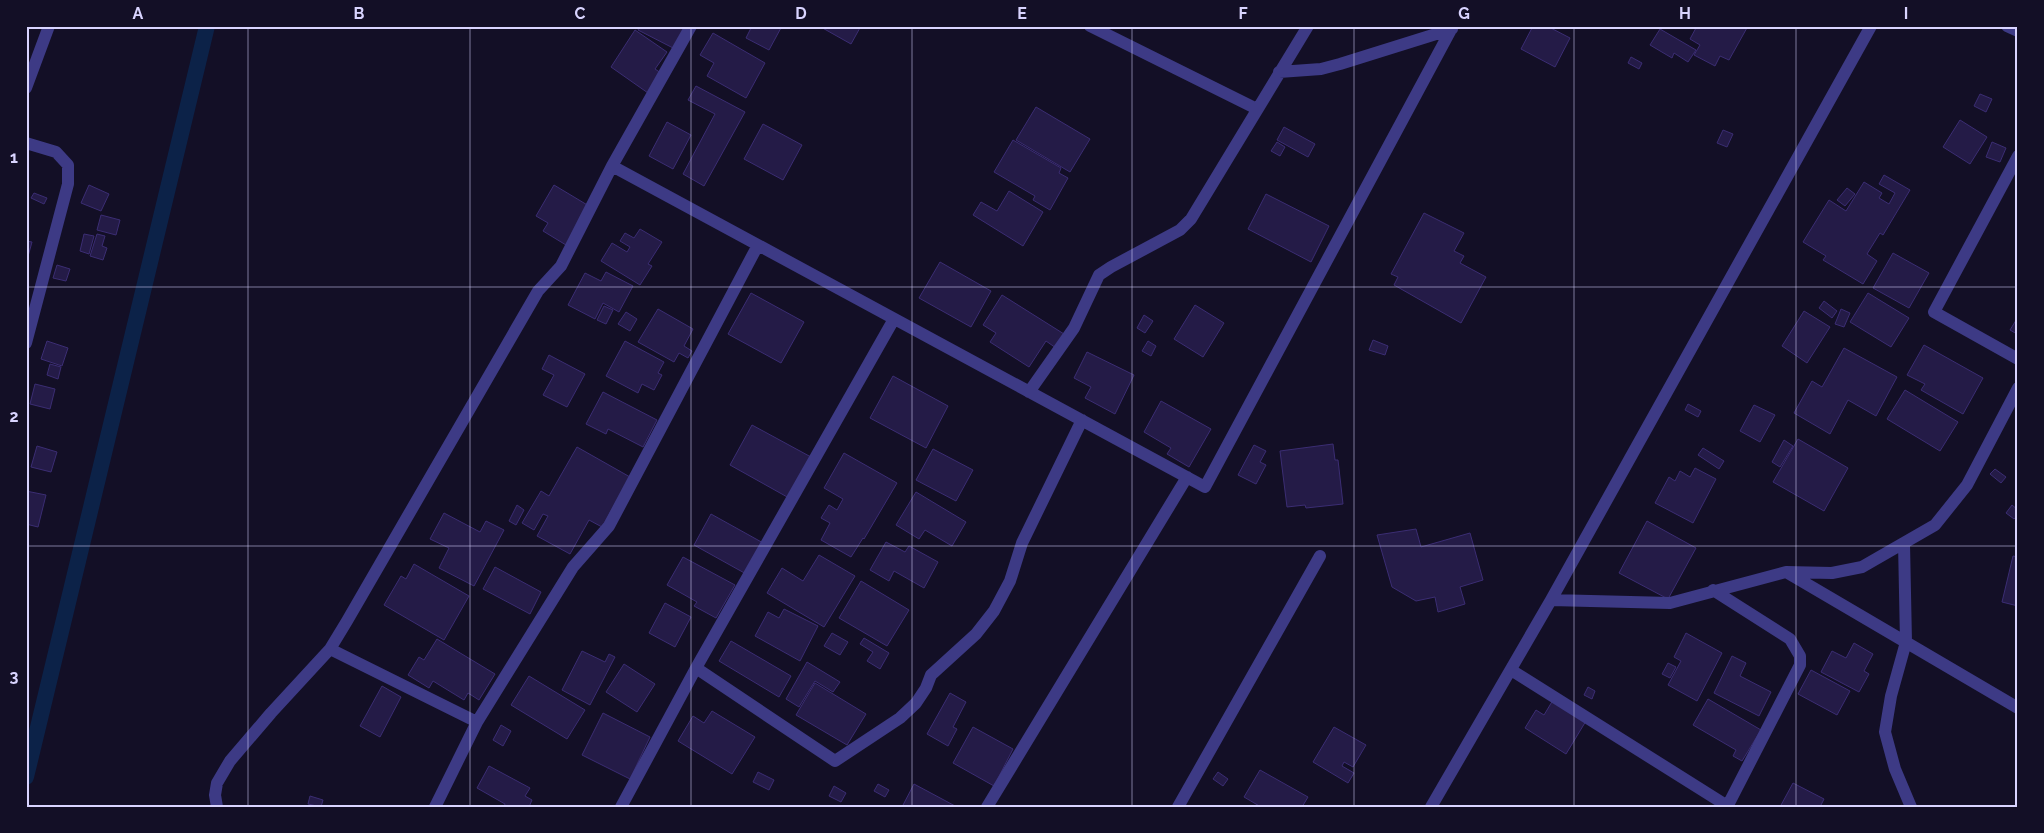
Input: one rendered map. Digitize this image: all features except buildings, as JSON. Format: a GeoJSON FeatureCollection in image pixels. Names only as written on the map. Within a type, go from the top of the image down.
{"type":"FeatureCollection","features":[{"type":"Feature","properties":{"kind":"street"},"geometry":{"type":"LineString","coordinates":[[26,88],[49,26]]}},
{"type":"Feature","properties":{"kind":"street"},"geometry":{"type":"LineString","coordinates":[[217,807],[215,795],[218,783],[230,761],[330,648],[538,291],[561,266],[612,166],[691,26]]}},
{"type":"Feature","properties":{"kind":"street"},"geometry":{"type":"LineString","coordinates":[[1090,26],[1257,109]]}},
{"type":"Feature","properties":{"kind":"street"},"geometry":{"type":"LineString","coordinates":[[1030,392],[1074,328],[1100,275],[1111,267],[1180,230],[1191,219],[1308,26]]}},
{"type":"Feature","properties":{"kind":"street"},"geometry":{"type":"LineString","coordinates":[[1431,807],[1551,600],[1871,26]]}},
{"type":"Feature","properties":{"kind":"street"},"geometry":{"type":"LineString","coordinates":[[2007,26],[2018,32]]}},
{"type":"Feature","properties":{"kind":"street"},"geometry":{"type":"LineString","coordinates":[[612,166],[1205,487],[1453,27]]}},
{"type":"Feature","properties":{"kind":"street"},"geometry":{"type":"LineString","coordinates":[[1279,72],[1321,69],[1453,27]]}},
{"type":"Feature","properties":{"kind":"street"},"geometry":{"type":"LineString","coordinates":[[26,143],[56,152],[68,165],[68,184],[28,324],[26,343]]}},
{"type":"Feature","properties":{"kind":"street"},"geometry":{"type":"LineString","coordinates":[[2018,156],[1934,312],[2018,359]]}},
{"type":"Feature","properties":{"kind":"street"},"geometry":{"type":"LineString","coordinates":[[435,807],[477,722],[573,567],[609,526],[758,245]]}},
{"type":"Feature","properties":{"kind":"street"},"geometry":{"type":"LineString","coordinates":[[621,807],[696,668],[894,319]]}},
{"type":"Feature","properties":{"kind":"street"},"geometry":{"type":"LineString","coordinates":[[1551,600],[1670,603],[1786,572],[1832,573],[1862,567],[1935,525],[1967,485],[2018,388]]}},
{"type":"Feature","properties":{"kind":"street"},"geometry":{"type":"LineString","coordinates":[[696,668],[834,761],[900,718],[911,708],[926,688],[931,675],[976,634],[994,611],[1010,581],[1022,543],[1082,420]]}},
{"type":"Feature","properties":{"kind":"street"},"geometry":{"type":"LineString","coordinates":[[987,807],[1187,477]]}},
{"type":"Feature","properties":{"kind":"street"},"geometry":{"type":"LineString","coordinates":[[1904,542],[1906,642],[1891,696],[1885,732],[1895,769],[1911,807]]}},
{"type":"Feature","properties":{"kind":"street"},"geometry":{"type":"LineString","coordinates":[[1178,807],[1320,556]]}},
{"type":"Feature","properties":{"kind":"street"},"geometry":{"type":"LineString","coordinates":[[1786,572],[2018,708]]}},
{"type":"Feature","properties":{"kind":"street"},"geometry":{"type":"LineString","coordinates":[[1511,670],[1728,806],[1800,665],[1800,656],[1790,639],[1713,590]]}},
{"type":"Feature","properties":{"kind":"street"},"geometry":{"type":"LineString","coordinates":[[330,648],[477,722]]}},
{"type":"Feature","properties":{"kind":"waterway"},"geometry":{"type":"LineString","coordinates":[[26,777],[207,26]]}}]}
